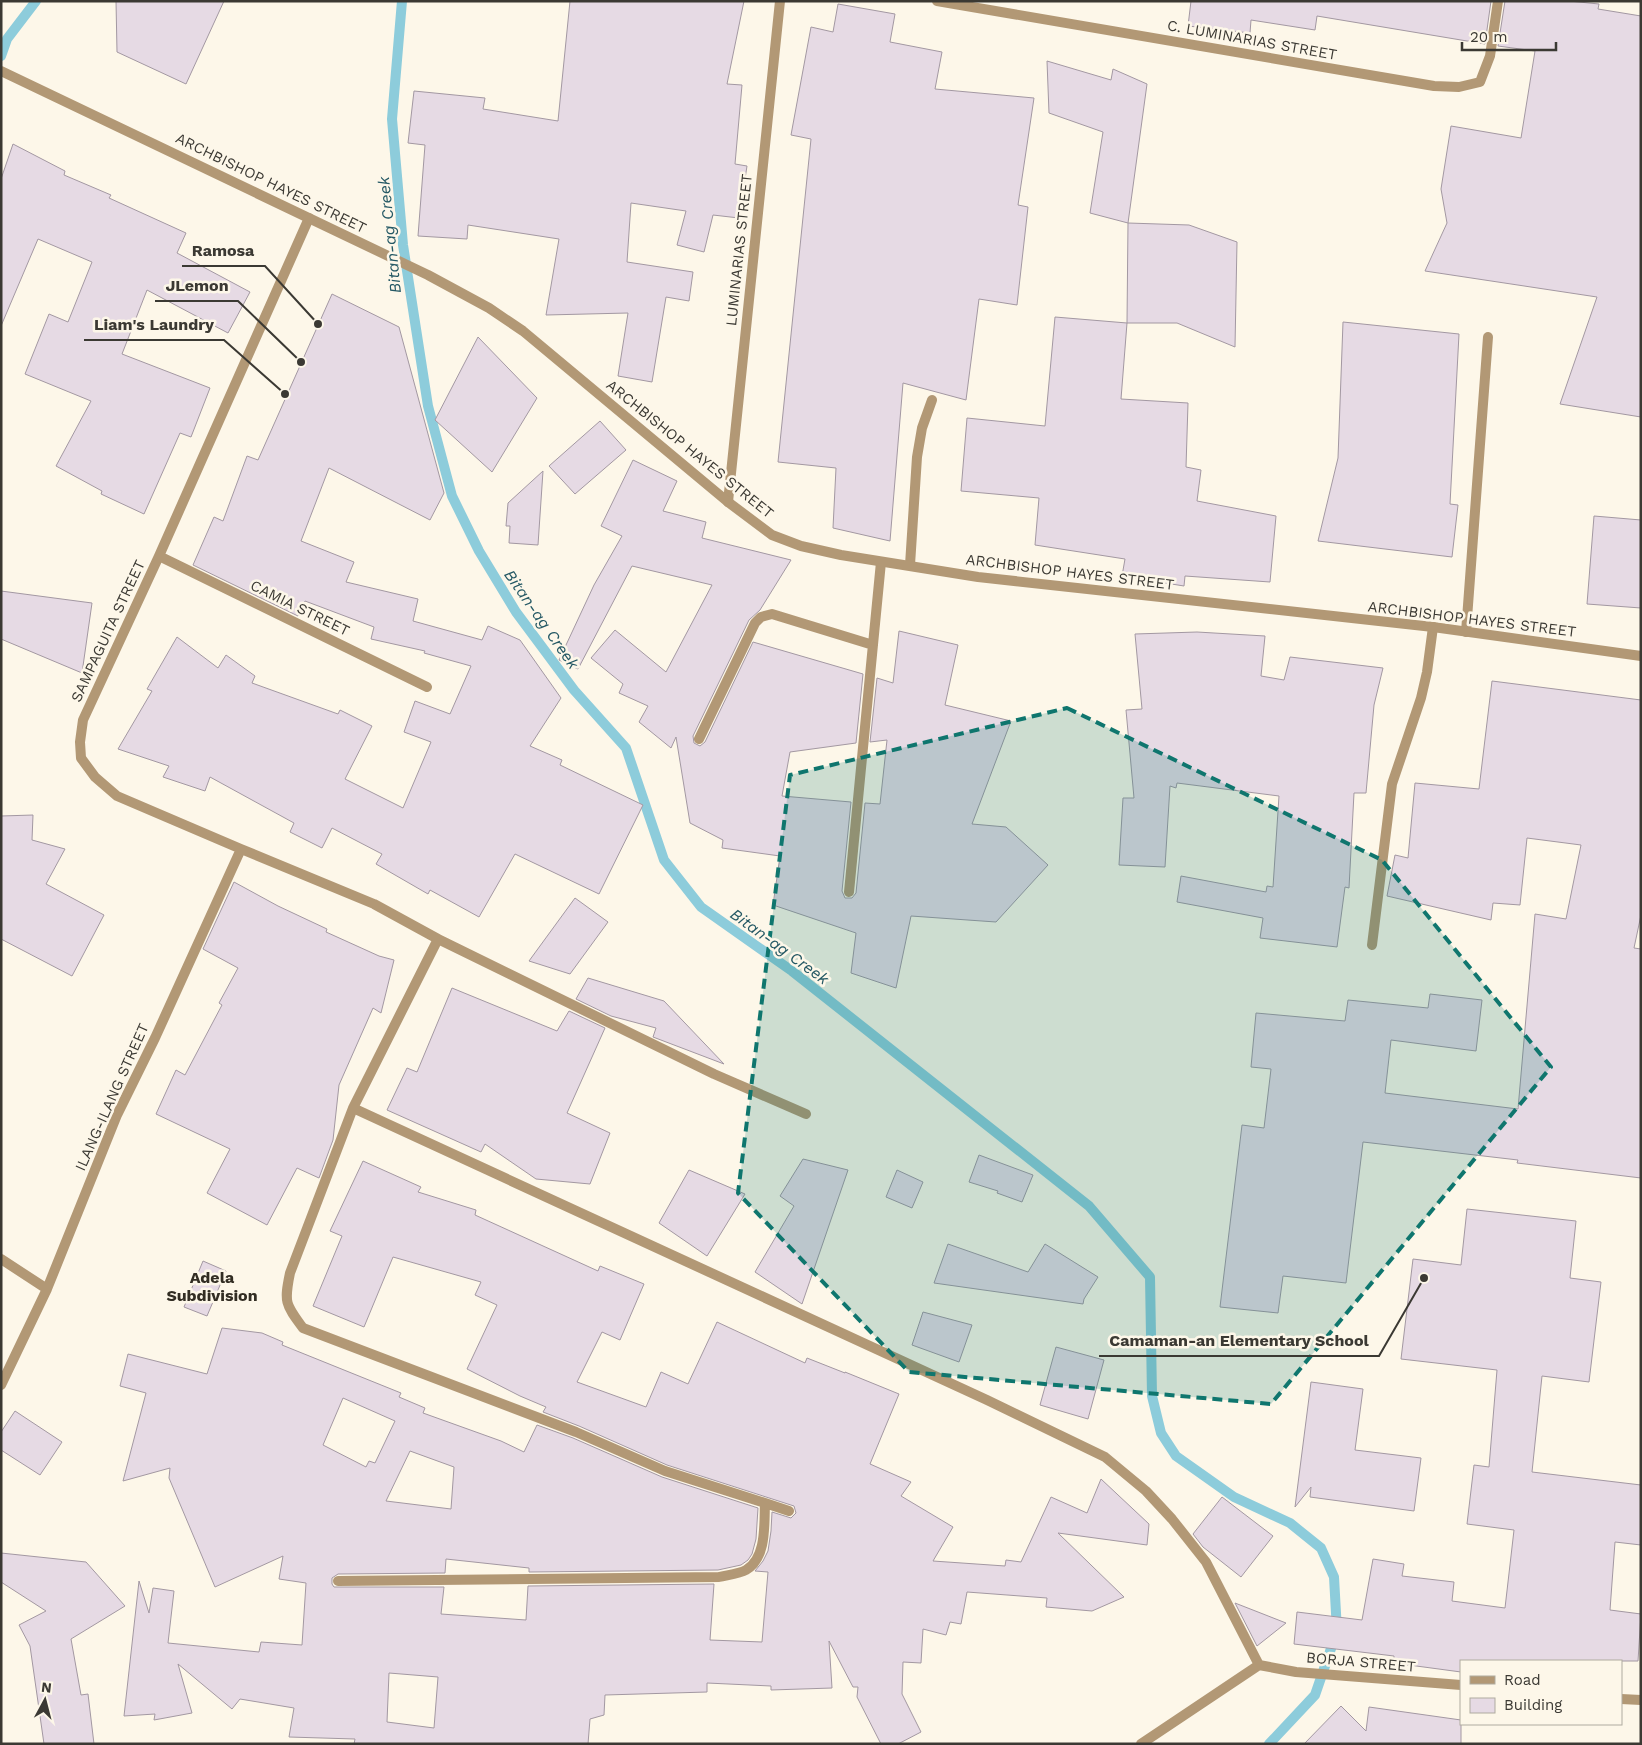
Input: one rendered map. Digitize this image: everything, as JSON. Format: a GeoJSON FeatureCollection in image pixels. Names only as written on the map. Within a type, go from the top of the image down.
{"type":"FeatureCollection","features":[{"type":"Feature","properties":{"kind":"street","name":"LUMINARIAS STREET"},"geometry":{"type":"LineString","coordinates":[[728,502],[780,1]]}},
{"type":"Feature","properties":{"kind":"street","name":"C. LUMINARIAS STREET"},"geometry":{"type":"LineString","coordinates":[[937,1],[1434,86],[1459,87],[1480,82],[1490,56],[1498,1]]}},
{"type":"Feature","properties":{"kind":"street","name":"ARCHBISHOP HAYES STREET"},"geometry":{"type":"LineString","coordinates":[[1,71],[428,275],[488,308],[523,331],[728,502],[772,535],[802,546],[881,562],[978,577],[1433,627],[1641,656]]}},
{"type":"Feature","properties":{"kind":"street","name":"SAMPAGUITA STREET"},"geometry":{"type":"LineString","coordinates":[[309,218],[159,556],[83,720],[80,742],[81,758],[95,777],[117,796],[374,904],[438,939],[714,1074],[806,1114]]}},
{"type":"Feature","properties":{"kind":"street"},"geometry":{"type":"LineString","coordinates":[[1466,632],[1488,337]]}},
{"type":"Feature","properties":{"kind":"street"},"geometry":{"type":"LineString","coordinates":[[910,565],[917,458],[922,428],[932,400]]}},
{"type":"Feature","properties":{"kind":"street","name":"CAMIA STREET"},"geometry":{"type":"LineString","coordinates":[[159,556],[427,687]]}},
{"type":"Feature","properties":{"kind":"street"},"geometry":{"type":"LineString","coordinates":[[849,892],[881,562]]}},
{"type":"Feature","properties":{"kind":"street"},"geometry":{"type":"LineString","coordinates":[[699,739],[755,623],[761,617],[772,614],[873,645]]}},
{"type":"Feature","properties":{"kind":"street"},"geometry":{"type":"LineString","coordinates":[[1372,945],[1392,784],[1421,698],[1427,672],[1433,627]]}},
{"type":"Feature","properties":{"kind":"street","name":"ILANG-ILANG STREET"},"geometry":{"type":"LineString","coordinates":[[1,1385],[47,1289],[116,1115],[154,1038],[241,849]]}},
{"type":"Feature","properties":{"kind":"street"},"geometry":{"type":"LineString","coordinates":[[438,939],[353,1108],[290,1273],[285,1296],[291,1312],[303,1328],[576,1432],[665,1471],[789,1511]]}},
{"type":"Feature","properties":{"kind":"street"},"geometry":{"type":"LineString","coordinates":[[353,1108],[987,1400],[1105,1457],[1146,1491],[1206,1562],[1260,1665],[1141,1744]]}},
{"type":"Feature","properties":{"kind":"street"},"geometry":{"type":"LineString","coordinates":[[1,1259],[47,1289]]}},
{"type":"Feature","properties":{"kind":"street"},"geometry":{"type":"LineString","coordinates":[[338,1581],[719,1577],[746,1570],[758,1558],[762,1542],[765,1504]]}},
{"type":"Feature","properties":{"kind":"street","name":"BORJA STREET"},"geometry":{"type":"LineString","coordinates":[[1260,1665],[1296,1672],[1460,1686]]}},
{"type":"Feature","properties":{"kind":"street"},"geometry":{"type":"LineString","coordinates":[[1622,1699],[1641,1700]]}},
{"type":"Feature","properties":{"kind":"highlighted area"},"geometry":{"type":"Polygon","coordinates":[[[1067,708],[1382,860],[1551,1067],[1271,1404],[909,1372],[738,1193],[790,775],[1067,708]]]}},
{"type":"Feature","properties":{"kind":"building"},"geometry":{"type":"Polygon","coordinates":[[[116,1],[224,1],[186,84],[117,52],[116,1]]]}},
{"type":"Feature","properties":{"kind":"building"},"geometry":{"type":"Polygon","coordinates":[[[570,1],[744,1],[727,84],[742,85],[735,164],[747,166],[739,218],[713,215],[704,252],[677,245],[686,211],[631,203],[627,262],[693,272],[689,301],[666,297],[652,382],[618,376],[628,313],[546,315],[559,239],[468,225],[467,239],[418,236],[425,145],[408,143],[414,91],[485,98],[483,109],[558,121],[570,1]]]}},
{"type":"Feature","properties":{"kind":"building"},"geometry":{"type":"Polygon","coordinates":[[[1191,1],[1491,1],[1485,44],[1317,16],[1315,30],[1251,20],[1250,33],[1188,26],[1191,1]]]}},
{"type":"Feature","properties":{"kind":"building"},"geometry":{"type":"Polygon","coordinates":[[[1505,1],[1569,1],[1599,4],[1598,9],[1641,16],[1641,417],[1560,404],[1597,297],[1425,271],[1447,223],[1441,189],[1451,126],[1521,138],[1535,51],[1498,46],[1505,1]]]}},
{"type":"Feature","properties":{"kind":"building"},"geometry":{"type":"Polygon","coordinates":[[[838,4],[895,14],[890,42],[942,52],[935,89],[1034,98],[1018,205],[1028,207],[1017,305],[979,299],[966,400],[903,383],[890,541],[833,528],[836,468],[778,462],[811,139],[791,135],[811,27],[833,32],[838,4]]]}},
{"type":"Feature","properties":{"kind":"building"},"geometry":{"type":"Polygon","coordinates":[[[1047,61],[1111,80],[1113,69],[1147,84],[1128,223],[1090,213],[1103,132],[1049,113],[1047,61]]]}},
{"type":"Feature","properties":{"kind":"building"},"geometry":{"type":"Polygon","coordinates":[[[13,144],[65,171],[64,175],[111,195],[109,198],[186,233],[177,253],[250,292],[228,333],[147,290],[122,354],[210,388],[191,437],[180,433],[144,514],[101,494],[102,491],[56,466],[91,401],[25,374],[49,314],[68,322],[92,262],[38,239],[1,326],[1,179],[13,144]]]}},
{"type":"Feature","properties":{"kind":"building"},"geometry":{"type":"Polygon","coordinates":[[[1128,223],[1189,225],[1237,242],[1235,347],[1177,323],[1127,323],[1128,223]]]}},
{"type":"Feature","properties":{"kind":"building"},"geometry":{"type":"Polygon","coordinates":[[[332,294],[399,327],[444,493],[430,520],[329,468],[301,541],[354,562],[346,582],[418,599],[413,621],[482,640],[488,626],[520,640],[561,698],[530,746],[562,760],[560,765],[643,805],[599,894],[515,854],[479,917],[430,890],[428,894],[376,864],[382,854],[332,828],[322,848],[290,832],[294,823],[210,777],[205,791],[163,777],[169,766],[118,749],[152,691],[147,689],[177,637],[218,668],[226,655],[255,676],[252,683],[338,714],[340,710],[372,726],[345,779],[403,808],[431,742],[404,732],[415,701],[450,714],[471,666],[424,653],[425,651],[371,639],[374,627],[305,601],[298,616],[193,565],[214,517],[223,521],[247,456],[258,460],[332,294]]]}},
{"type":"Feature","properties":{"kind":"building"},"geometry":{"type":"Polygon","coordinates":[[[1055,317],[1127,323],[1121,399],[1188,403],[1186,467],[1201,470],[1197,501],[1276,516],[1270,582],[1185,576],[1184,586],[1122,576],[1125,559],[1035,545],[1039,498],[961,491],[967,418],[1045,426],[1055,317]]]}},
{"type":"Feature","properties":{"kind":"building"},"geometry":{"type":"Polygon","coordinates":[[[1343,322],[1459,334],[1450,504],[1458,505],[1452,557],[1318,541],[1338,458],[1343,322]]]}},
{"type":"Feature","properties":{"kind":"building"},"geometry":{"type":"Polygon","coordinates":[[[478,337],[537,398],[492,472],[435,420],[478,337]]]}},
{"type":"Feature","properties":{"kind":"building"},"geometry":{"type":"Polygon","coordinates":[[[600,421],[626,450],[575,494],[549,466],[600,421]]]}},
{"type":"Feature","properties":{"kind":"building"},"geometry":{"type":"Polygon","coordinates":[[[633,460],[677,481],[663,511],[706,522],[702,538],[791,560],[760,610],[749,620],[693,736],[694,743],[700,746],[705,742],[753,642],[863,674],[856,743],[790,752],[782,796],[851,802],[842,891],[845,898],[852,898],[856,893],[865,803],[880,804],[887,740],[870,742],[877,678],[893,683],[899,631],[958,645],[945,705],[1011,721],[972,824],[1006,827],[1048,865],[996,922],[911,916],[896,988],[851,973],[856,933],[773,905],[780,856],[722,848],[723,840],[690,823],[676,737],[671,748],[639,722],[648,706],[619,693],[623,684],[591,658],[615,630],[666,672],[712,585],[632,566],[578,669],[559,660],[594,585],[622,536],[601,526],[633,460]]]}},
{"type":"Feature","properties":{"kind":"building"},"geometry":{"type":"Polygon","coordinates":[[[543,471],[538,545],[509,543],[510,526],[506,526],[508,503],[543,471]]]}},
{"type":"Feature","properties":{"kind":"building"},"geometry":{"type":"Polygon","coordinates":[[[1594,516],[1641,520],[1641,608],[1587,604],[1594,516]]]}},
{"type":"Feature","properties":{"kind":"building"},"geometry":{"type":"Polygon","coordinates":[[[1,591],[92,603],[82,673],[1,639],[1,591]]]}},
{"type":"Feature","properties":{"kind":"building"},"geometry":{"type":"Polygon","coordinates":[[[1197,632],[1265,636],[1261,676],[1284,680],[1290,657],[1383,668],[1374,705],[1366,793],[1354,793],[1349,888],[1345,887],[1337,947],[1260,938],[1263,918],[1177,902],[1181,876],[1266,892],[1267,886],[1273,887],[1279,796],[1177,783],[1176,788],[1170,786],[1165,867],[1119,865],[1123,798],[1134,798],[1126,710],[1142,709],[1135,634],[1197,632]]]}},
{"type":"Feature","properties":{"kind":"building"},"geometry":{"type":"Polygon","coordinates":[[[1492,681],[1641,700],[1641,915],[1634,948],[1641,949],[1641,1178],[1517,1163],[1518,1160],[1363,1142],[1346,1283],[1283,1276],[1278,1313],[1220,1307],[1242,1125],[1264,1128],[1271,1069],[1251,1067],[1256,1013],[1345,1021],[1348,1000],[1428,1008],[1430,994],[1482,1000],[1476,1051],[1391,1040],[1385,1093],[1518,1109],[1535,914],[1566,919],[1581,845],[1527,838],[1520,905],[1493,903],[1491,920],[1387,896],[1395,855],[1408,858],[1415,783],[1479,789],[1492,681]]]}},
{"type":"Feature","properties":{"kind":"building"},"geometry":{"type":"Polygon","coordinates":[[[33,815],[32,840],[65,849],[46,884],[104,915],[72,976],[1,939],[1,816],[33,815]]]}},
{"type":"Feature","properties":{"kind":"building"},"geometry":{"type":"Polygon","coordinates":[[[234,882],[278,906],[327,929],[326,932],[379,956],[394,960],[381,1013],[373,1008],[339,1085],[333,1140],[319,1178],[297,1168],[267,1225],[207,1193],[230,1149],[156,1114],[176,1070],[185,1075],[222,1005],[219,1003],[238,968],[203,949],[234,882]]]}},
{"type":"Feature","properties":{"kind":"building"},"geometry":{"type":"Polygon","coordinates":[[[575,898],[608,922],[570,974],[529,961],[575,898]]]}},
{"type":"Feature","properties":{"kind":"building"},"geometry":{"type":"Polygon","coordinates":[[[588,978],[664,1001],[724,1064],[653,1037],[656,1028],[611,1016],[576,999],[588,978]]]}},
{"type":"Feature","properties":{"kind":"building"},"geometry":{"type":"Polygon","coordinates":[[[452,988],[557,1031],[569,1011],[605,1028],[567,1113],[610,1133],[590,1184],[536,1179],[485,1144],[481,1152],[387,1110],[407,1068],[417,1072],[452,988]]]}},
{"type":"Feature","properties":{"kind":"building"},"geometry":{"type":"Polygon","coordinates":[[[979,1155],[1033,1175],[1022,1202],[997,1193],[998,1191],[969,1182],[979,1155]]]}},
{"type":"Feature","properties":{"kind":"building"},"geometry":{"type":"Polygon","coordinates":[[[803,1159],[848,1170],[802,1304],[755,1272],[794,1206],[780,1196],[803,1159]]]}},
{"type":"Feature","properties":{"kind":"building"},"geometry":{"type":"Polygon","coordinates":[[[363,1161],[421,1187],[418,1192],[476,1210],[475,1215],[598,1271],[600,1266],[644,1284],[620,1340],[602,1332],[577,1382],[646,1407],[661,1372],[688,1384],[717,1322],[805,1363],[807,1358],[899,1394],[870,1464],[911,1482],[901,1496],[953,1527],[933,1561],[1005,1566],[1006,1560],[1021,1562],[1051,1497],[1087,1513],[1101,1479],[1149,1524],[1147,1545],[1058,1533],[1124,1597],[1092,1611],[1046,1607],[1047,1598],[967,1592],[961,1624],[950,1622],[946,1635],[923,1629],[921,1663],[903,1662],[902,1694],[921,1732],[898,1744],[881,1744],[857,1697],[858,1687],[853,1687],[829,1641],[832,1688],[771,1690],[771,1686],[707,1683],[707,1692],[605,1695],[604,1715],[590,1719],[588,1744],[354,1744],[355,1739],[289,1737],[294,1708],[240,1699],[232,1709],[178,1664],[192,1713],[154,1720],[155,1714],[124,1716],[139,1581],[149,1613],[153,1588],[174,1591],[168,1643],[259,1652],[261,1642],[302,1645],[306,1583],[279,1579],[283,1556],[215,1587],[169,1478],[170,1468],[123,1481],[146,1393],[120,1386],[128,1354],[207,1374],[222,1328],[262,1333],[283,1342],[282,1345],[401,1393],[399,1397],[425,1408],[423,1413],[501,1441],[524,1452],[537,1425],[573,1438],[662,1477],[758,1508],[756,1539],[752,1554],[741,1565],[718,1570],[529,1572],[529,1568],[446,1559],[445,1573],[338,1574],[332,1578],[334,1587],[444,1587],[441,1614],[526,1620],[528,1586],[714,1584],[710,1640],[762,1642],[768,1572],[755,1571],[768,1551],[772,1512],[791,1518],[796,1513],[794,1506],[667,1465],[543,1412],[546,1407],[467,1369],[497,1305],[475,1295],[481,1282],[393,1257],[364,1327],[313,1306],[342,1236],[330,1231],[363,1161]],[[343,1398],[323,1445],[366,1467],[369,1461],[375,1463],[395,1421],[343,1398]],[[410,1451],[386,1501],[451,1509],[454,1467],[410,1451]],[[389,1673],[387,1722],[434,1728],[438,1677],[389,1673]]]}},
{"type":"Feature","properties":{"kind":"building"},"geometry":{"type":"Polygon","coordinates":[[[689,1170],[745,1194],[707,1256],[659,1223],[689,1170]]]}},
{"type":"Feature","properties":{"kind":"building"},"geometry":{"type":"Polygon","coordinates":[[[897,1170],[923,1182],[912,1208],[886,1197],[897,1170]]]}},
{"type":"Feature","properties":{"kind":"building"},"geometry":{"type":"Polygon","coordinates":[[[1467,1209],[1576,1221],[1570,1278],[1601,1282],[1589,1382],[1542,1376],[1532,1472],[1641,1485],[1641,1545],[1615,1542],[1610,1610],[1641,1614],[1638,1661],[1460,1660],[1460,1672],[1394,1663],[1394,1656],[1294,1644],[1297,1612],[1362,1620],[1373,1559],[1404,1564],[1402,1576],[1454,1582],[1452,1601],[1505,1608],[1514,1530],[1467,1524],[1474,1465],[1489,1467],[1497,1370],[1401,1359],[1413,1259],[1461,1265],[1467,1209]]]}},
{"type":"Feature","properties":{"kind":"building"},"geometry":{"type":"Polygon","coordinates":[[[948,1244],[1028,1272],[1045,1244],[1098,1277],[1084,1299],[1083,1304],[934,1283],[948,1244]]]}},
{"type":"Feature","properties":{"kind":"building"},"geometry":{"type":"Polygon","coordinates":[[[203,1261],[226,1271],[207,1316],[184,1307],[203,1261]]]}},
{"type":"Feature","properties":{"kind":"building"},"geometry":{"type":"Polygon","coordinates":[[[923,1312],[972,1325],[959,1362],[912,1345],[923,1312]]]}},
{"type":"Feature","properties":{"kind":"building"},"geometry":{"type":"Polygon","coordinates":[[[1056,1347],[1104,1360],[1088,1419],[1040,1405],[1056,1347]]]}},
{"type":"Feature","properties":{"kind":"building"},"geometry":{"type":"Polygon","coordinates":[[[1311,1382],[1363,1389],[1355,1450],[1421,1458],[1414,1511],[1310,1497],[1311,1487],[1295,1507],[1311,1382]]]}},
{"type":"Feature","properties":{"kind":"building"},"geometry":{"type":"Polygon","coordinates":[[[15,1411],[62,1442],[40,1475],[1,1450],[1,1432],[15,1411]]]}},
{"type":"Feature","properties":{"kind":"building"},"geometry":{"type":"Polygon","coordinates":[[[1222,1497],[1273,1536],[1241,1577],[1203,1547],[1193,1534],[1222,1497]]]}},
{"type":"Feature","properties":{"kind":"building"},"geometry":{"type":"Polygon","coordinates":[[[1,1553],[86,1562],[125,1606],[71,1639],[81,1695],[88,1694],[94,1744],[44,1744],[30,1646],[19,1625],[46,1611],[1,1582],[1,1553]]]}},
{"type":"Feature","properties":{"kind":"building"},"geometry":{"type":"Polygon","coordinates":[[[1235,1603],[1286,1623],[1257,1646],[1235,1603]]]}},
{"type":"Feature","properties":{"kind":"building"},"geometry":{"type":"Polygon","coordinates":[[[1341,1706],[1366,1731],[1369,1707],[1460,1720],[1461,1725],[1461,1744],[1304,1744],[1341,1706]]]}},
{"type":"Feature","properties":{"kind":"waterway"},"geometry":{"type":"LineString","coordinates":[[1,56],[7,39],[36,1]]}},
{"type":"Feature","properties":{"kind":"waterway","name":"Bitan-ag Creek"},"geometry":{"type":"LineString","coordinates":[[402,1],[392,119],[403,245],[428,406],[452,496],[479,551],[516,612],[574,690],[626,748],[664,860],[701,907],[792,971],[1089,1206],[1150,1277],[1152,1396],[1161,1433],[1176,1456],[1234,1497],[1290,1523],[1321,1548],[1334,1577],[1337,1631],[1315,1695],[1269,1744]]}},
{"type":"Feature","properties":{"kind":"place","name":"Ramosa"},"geometry":{"type":"Point","coordinates":[318,324]}},
{"type":"Feature","properties":{"kind":"place","name":"JLemon"},"geometry":{"type":"Point","coordinates":[301,362]}},
{"type":"Feature","properties":{"kind":"place","name":"Liam's Laundry"},"geometry":{"type":"Point","coordinates":[285,394]}},
{"type":"Feature","properties":{"kind":"place","name":"Camaman-an Elementary School"},"geometry":{"type":"Point","coordinates":[1424,1278]}},
{"type":"Feature","properties":{"kind":"district","name":"Adela Subdivision"},"geometry":{"type":"Point","coordinates":[212,1286]}}]}
